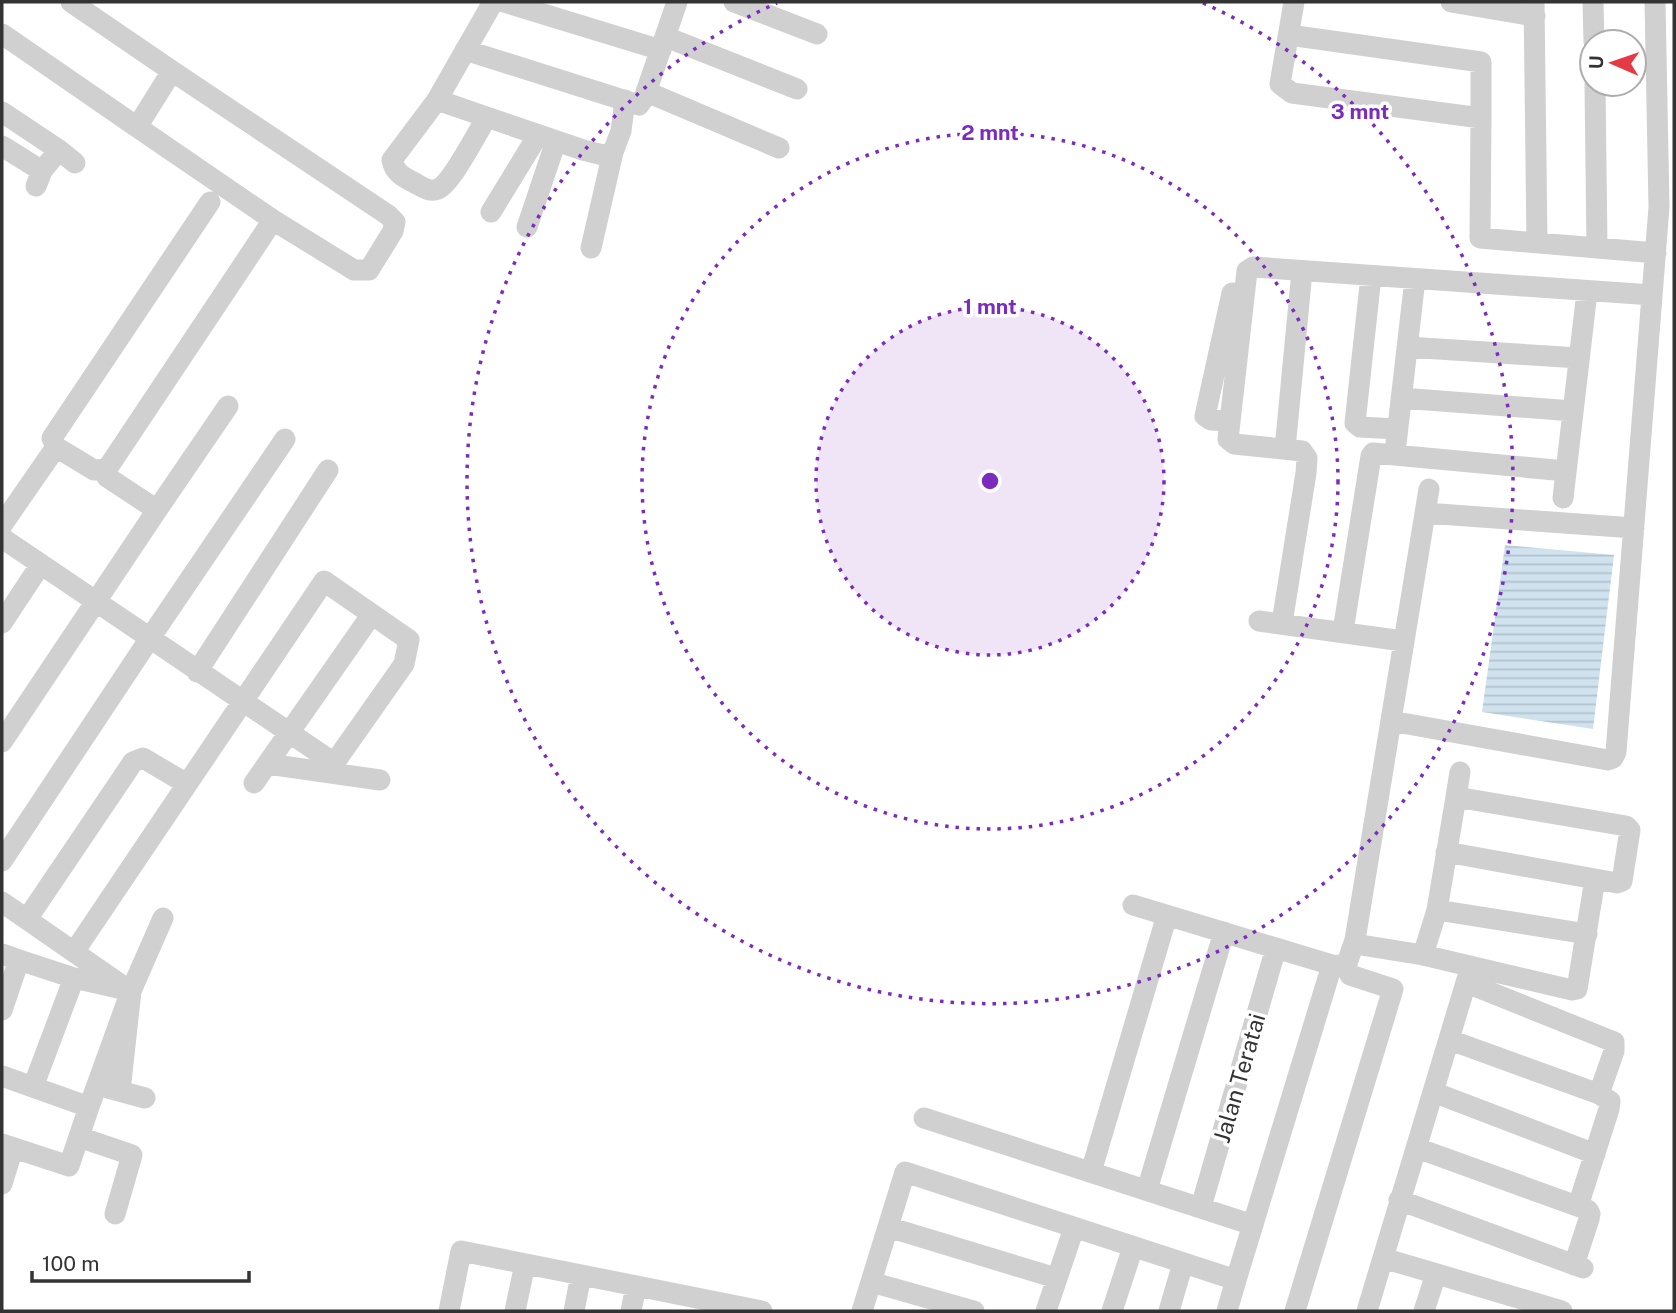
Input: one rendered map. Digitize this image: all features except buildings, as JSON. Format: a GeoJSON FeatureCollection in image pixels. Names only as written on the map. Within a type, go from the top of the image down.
{"type":"FeatureCollection","features":[{"type":"Feature","properties":{"kind":"street"},"geometry":{"type":"LineString","coordinates":[[5,42],[137,127],[273,220],[354,270],[369,270],[393,231],[394,222],[376,207],[71,2]]}},
{"type":"Feature","properties":{"kind":"street"},"geometry":{"type":"LineString","coordinates":[[487,117],[449,181],[438,189],[427,190],[393,168],[392,160],[437,100],[493,2]]}},
{"type":"Feature","properties":{"kind":"street"},"geometry":{"type":"LineString","coordinates":[[504,2],[663,43],[797,89]]}},
{"type":"Feature","properties":{"kind":"street"},"geometry":{"type":"LineString","coordinates":[[465,50],[639,105],[647,92],[677,2]]}},
{"type":"Feature","properties":{"kind":"street"},"geometry":{"type":"LineString","coordinates":[[734,2],[817,34]]}},
{"type":"Feature","properties":{"kind":"street"},"geometry":{"type":"LineString","coordinates":[[1294,2],[1280,84],[1292,93],[1481,118]]}},
{"type":"Feature","properties":{"kind":"street"},"geometry":{"type":"LineString","coordinates":[[1451,2],[1534,9],[1537,243]]}},
{"type":"Feature","properties":{"kind":"street"},"geometry":{"type":"LineString","coordinates":[[1593,2],[1594,28]]}},
{"type":"Feature","properties":{"kind":"street"},"geometry":{"type":"LineString","coordinates":[[1391,721],[1608,760],[1613,758],[1618,744],[1659,207],[1655,2]]}},
{"type":"Feature","properties":{"kind":"street"},"geometry":{"type":"LineString","coordinates":[[1289,35],[1481,62],[1480,238],[1656,253]]}},
{"type":"Feature","properties":{"kind":"street"},"geometry":{"type":"LineString","coordinates":[[137,127],[172,71]]}},
{"type":"Feature","properties":{"kind":"street"},"geometry":{"type":"LineString","coordinates":[[647,92],[779,148]]}},
{"type":"Feature","properties":{"kind":"street"},"geometry":{"type":"LineString","coordinates":[[1594,98],[1597,248]]}},
{"type":"Feature","properties":{"kind":"street"},"geometry":{"type":"LineString","coordinates":[[437,100],[603,155],[613,152]]}},
{"type":"Feature","properties":{"kind":"street"},"geometry":{"type":"LineString","coordinates":[[592,248],[613,152],[621,131],[625,100]]}},
{"type":"Feature","properties":{"kind":"street"},"geometry":{"type":"LineString","coordinates":[[2,112],[67,157],[39,179],[2,146]]}},
{"type":"Feature","properties":{"kind":"street"},"geometry":{"type":"LineString","coordinates":[[491,212],[547,138]]}},
{"type":"Feature","properties":{"kind":"street"},"geometry":{"type":"LineString","coordinates":[[527,227],[547,138]]}},
{"type":"Feature","properties":{"kind":"street"},"geometry":{"type":"LineString","coordinates":[[107,469],[94,470],[56,447],[52,438],[210,202]]}},
{"type":"Feature","properties":{"kind":"street"},"geometry":{"type":"LineString","coordinates":[[157,510],[107,478],[107,469],[273,220]]}},
{"type":"Feature","properties":{"kind":"street"},"geometry":{"type":"LineString","coordinates":[[1282,623],[1307,473],[1307,458],[1302,451],[1234,444],[1228,439],[1247,271],[1253,267],[1653,295]]}},
{"type":"Feature","properties":{"kind":"street"},"geometry":{"type":"LineString","coordinates":[[1285,449],[1303,271]]}},
{"type":"Feature","properties":{"kind":"street"},"geometry":{"type":"LineString","coordinates":[[1371,276],[1355,423],[1360,427],[1397,429]]}},
{"type":"Feature","properties":{"kind":"street"},"geometry":{"type":"LineString","coordinates":[[1394,454],[1415,279]]}},
{"type":"Feature","properties":{"kind":"street"},"geometry":{"type":"LineString","coordinates":[[1563,498],[1587,292]]}},
{"type":"Feature","properties":{"kind":"street"},"geometry":{"type":"LineString","coordinates":[[1407,347],[1579,358]]}},
{"type":"Feature","properties":{"kind":"street"},"geometry":{"type":"LineString","coordinates":[[1401,398],[1573,411]]}},
{"type":"Feature","properties":{"kind":"street"},"geometry":{"type":"LineString","coordinates":[[2,742],[228,406]]}},
{"type":"Feature","properties":{"kind":"street"},"geometry":{"type":"LineString","coordinates":[[2,861],[285,439]]}},
{"type":"Feature","properties":{"kind":"street"},"geometry":{"type":"LineString","coordinates":[[2,526],[56,447]]}},
{"type":"Feature","properties":{"kind":"street"},"geometry":{"type":"LineString","coordinates":[[1343,631],[1371,456],[1377,452],[1566,471]]}},
{"type":"Feature","properties":{"kind":"street"},"geometry":{"type":"LineString","coordinates":[[197,672],[328,470]]}},
{"type":"Feature","properties":{"kind":"street"},"geometry":{"type":"LineString","coordinates":[[1227,1311],[1339,966],[1355,940],[1429,489]]}},
{"type":"Feature","properties":{"kind":"street"},"geometry":{"type":"LineString","coordinates":[[1425,513],[1634,528]]}},
{"type":"Feature","properties":{"kind":"street"},"geometry":{"type":"LineString","coordinates":[[2,538],[289,733],[331,768]]}},
{"type":"Feature","properties":{"kind":"street"},"geometry":{"type":"LineString","coordinates":[[2,624],[41,564]]}},
{"type":"Feature","properties":{"kind":"street"},"geometry":{"type":"LineString","coordinates":[[74,952],[324,581],[409,640],[404,664],[331,768]]}},
{"type":"Feature","properties":{"kind":"street"},"geometry":{"type":"LineString","coordinates":[[254,783],[372,614]]}},
{"type":"Feature","properties":{"kind":"street"},"geometry":{"type":"LineString","coordinates":[[1259,621],[1403,641]]}},
{"type":"Feature","properties":{"kind":"street"},"geometry":{"type":"LineString","coordinates":[[27,919],[134,762],[143,758],[187,784]]}},
{"type":"Feature","properties":{"kind":"street"},"geometry":{"type":"LineString","coordinates":[[268,764],[331,768],[380,780]]}},
{"type":"Feature","properties":{"kind":"street"},"geometry":{"type":"LineString","coordinates":[[1295,1311],[1393,989],[1437,910],[1460,772]]}},
{"type":"Feature","properties":{"kind":"street"},"geometry":{"type":"LineString","coordinates":[[1446,852],[1617,883],[1622,881],[1629,827],[1456,797]]}},
{"type":"Feature","properties":{"kind":"street"},"geometry":{"type":"LineString","coordinates":[[1469,974],[1575,990],[1578,987],[1595,879]]}},
{"type":"Feature","properties":{"kind":"street"},"geometry":{"type":"LineString","coordinates":[[2,902],[131,991]]}},
{"type":"Feature","properties":{"kind":"street"},"geometry":{"type":"LineString","coordinates":[[1133,905],[1339,966],[1350,975],[1393,989]]}},
{"type":"Feature","properties":{"kind":"street"},"geometry":{"type":"LineString","coordinates":[[1437,910],[1587,934]]}},
{"type":"Feature","properties":{"kind":"street"},"geometry":{"type":"LineString","coordinates":[[1091,1172],[1167,915]]}},
{"type":"Feature","properties":{"kind":"street"},"geometry":{"type":"LineString","coordinates":[[2,1184],[8,1146],[69,1166],[131,991],[163,918]]}},
{"type":"Feature","properties":{"kind":"street"},"geometry":{"type":"LineString","coordinates":[[1147,1190],[1224,932]]}},
{"type":"Feature","properties":{"kind":"street"},"geometry":{"type":"LineString","coordinates":[[1355,940],[1361,945],[1413,953],[1469,974],[1614,1042],[1614,1051],[1599,1094]]}},
{"type":"Feature","properties":{"kind":"street","name":"Jalan Teratai"},"geometry":{"type":"LineString","coordinates":[[1201,1207],[1276,948]]}},
{"type":"Feature","properties":{"kind":"street"},"geometry":{"type":"LineString","coordinates":[[2,1010],[10,957],[74,978],[131,991]]}},
{"type":"Feature","properties":{"kind":"street"},"geometry":{"type":"LineString","coordinates":[[1367,1311],[1469,974]]}},
{"type":"Feature","properties":{"kind":"street"},"geometry":{"type":"LineString","coordinates":[[33,1087],[74,978]]}},
{"type":"Feature","properties":{"kind":"street"},"geometry":{"type":"LineString","coordinates":[[120,1091],[131,991]]}},
{"type":"Feature","properties":{"kind":"street"},"geometry":{"type":"LineString","coordinates":[[1450,1040],[1608,1098],[1611,1104],[1578,1206]]}},
{"type":"Feature","properties":{"kind":"street"},"geometry":{"type":"LineString","coordinates":[[2,1076],[89,1107]]}},
{"type":"Feature","properties":{"kind":"street"},"geometry":{"type":"LineString","coordinates":[[96,1085],[145,1098]]}},
{"type":"Feature","properties":{"kind":"street"},"geometry":{"type":"LineString","coordinates":[[1433,1092],[1595,1154]]}},
{"type":"Feature","properties":{"kind":"street"},"geometry":{"type":"LineString","coordinates":[[924,1118],[1253,1225]]}},
{"type":"Feature","properties":{"kind":"street"},"geometry":{"type":"LineString","coordinates":[[79,1137],[132,1155],[115,1214]]}},
{"type":"Feature","properties":{"kind":"street"},"geometry":{"type":"LineString","coordinates":[[1399,1200],[1578,1266],[1590,1214],[1588,1210],[1417,1148]]}},
{"type":"Feature","properties":{"kind":"street"},"geometry":{"type":"LineString","coordinates":[[862,1311],[905,1172],[1236,1280]]}},
{"type":"Feature","properties":{"kind":"street"},"geometry":{"type":"LineString","coordinates":[[888,1227],[1055,1278]]}},
{"type":"Feature","properties":{"kind":"street"},"geometry":{"type":"LineString","coordinates":[[1046,1311],[1074,1228]]}},
{"type":"Feature","properties":{"kind":"street"},"geometry":{"type":"LineString","coordinates":[[1112,1311],[1133,1247]]}},
{"type":"Feature","properties":{"kind":"street"},"geometry":{"type":"LineString","coordinates":[[449,1311],[461,1251],[636,1286],[697,1305],[756,1311]]}},
{"type":"Feature","properties":{"kind":"street"},"geometry":{"type":"LineString","coordinates":[[1383,1258],[1562,1311]]}},
{"type":"Feature","properties":{"kind":"street"},"geometry":{"type":"LineString","coordinates":[[1169,1311],[1183,1263]]}},
{"type":"Feature","properties":{"kind":"street"},"geometry":{"type":"LineString","coordinates":[[515,1311],[525,1264]]}},
{"type":"Feature","properties":{"kind":"street"},"geometry":{"type":"LineString","coordinates":[[1424,1311],[1436,1274]]}},
{"type":"Feature","properties":{"kind":"street"},"geometry":{"type":"LineString","coordinates":[[574,1311],[581,1275]]}},
{"type":"Feature","properties":{"kind":"street"},"geometry":{"type":"LineString","coordinates":[[871,1282],[974,1311]]}},
{"type":"Feature","properties":{"kind":"street"},"geometry":{"type":"LineString","coordinates":[[631,1311],[636,1286]]}},
{"type":"Feature","properties":{"kind":"water"},"geometry":{"type":"Polygon","coordinates":[[[1505,545],[1614,555],[1593,729],[1482,712],[1505,545]]]}}]}
